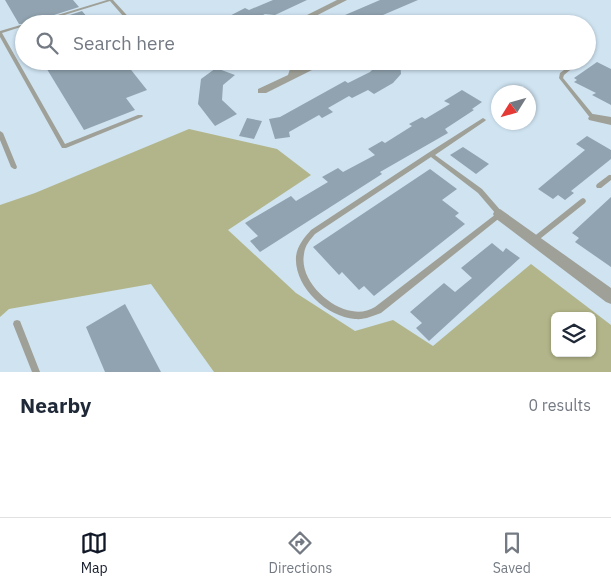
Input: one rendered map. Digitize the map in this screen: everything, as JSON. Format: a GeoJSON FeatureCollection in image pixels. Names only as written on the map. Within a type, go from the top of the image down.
{"type":"FeatureCollection","features":[{"type":"Feature","properties":{"kind":"street"},"geometry":{"type":"LineString","coordinates":[[312,15],[343,0]]}},
{"type":"Feature","properties":{"kind":"street"},"geometry":{"type":"LineString","coordinates":[[292,77],[295,70]]}},
{"type":"Feature","properties":{"kind":"street"},"geometry":{"type":"LineString","coordinates":[[262,91],[306,70]]}},
{"type":"Feature","properties":{"kind":"street"},"geometry":{"type":"LineString","coordinates":[[592,118],[606,118],[611,121]]}},
{"type":"Feature","properties":{"kind":"street"},"geometry":{"type":"LineString","coordinates":[[500,214],[611,297]]}},
{"type":"Feature","properties":{"kind":"lane"},"geometry":{"type":"LineString","coordinates":[[60,15],[111,0],[125,15]]}},
{"type":"Feature","properties":{"kind":"lane"},"geometry":{"type":"LineString","coordinates":[[15,28],[0,33],[15,60]]}},
{"type":"Feature","properties":{"kind":"lane"},"geometry":{"type":"LineString","coordinates":[[21,70],[64,147],[140,116]]}},
{"type":"Feature","properties":{"kind":"lane"},"geometry":{"type":"LineString","coordinates":[[567,70],[562,74],[561,78],[592,118]]}},
{"type":"Feature","properties":{"kind":"lane"},"geometry":{"type":"LineString","coordinates":[[430,154],[480,191],[500,214],[373,313],[359,316],[340,312],[321,299],[307,282],[299,268],[299,252],[307,237],[430,154],[483,120]]}},
{"type":"Feature","properties":{"kind":"lane"},"geometry":{"type":"LineString","coordinates":[[0,133],[14,167]]}},
{"type":"Feature","properties":{"kind":"lane"},"geometry":{"type":"LineString","coordinates":[[599,186],[611,176]]}},
{"type":"Feature","properties":{"kind":"lane"},"geometry":{"type":"LineString","coordinates":[[534,240],[583,201]]}},
{"type":"Feature","properties":{"kind":"lane"},"geometry":{"type":"LineString","coordinates":[[17,324],[36,372]]}},
{"type":"Feature","properties":{"kind":"green space"},"geometry":{"type":"Polygon","coordinates":[[[189,129],[277,149],[311,175],[228,230],[296,293],[355,331],[393,320],[433,346],[531,264],[594,312],[551,312],[551,357],[596,357],[596,314],[611,325],[611,372],[214,372],[151,284],[9,309],[0,317],[0,205],[35,193],[189,129]]]}},
{"type":"Feature","properties":{"kind":"building"},"geometry":{"type":"Polygon","coordinates":[[[5,0],[73,0],[79,7],[54,15],[15,15],[15,17],[5,0]]]}},
{"type":"Feature","properties":{"kind":"building"},"geometry":{"type":"Polygon","coordinates":[[[273,0],[307,0],[275,15],[231,15],[245,8],[249,10],[273,0]]]}},
{"type":"Feature","properties":{"kind":"building"},"geometry":{"type":"Polygon","coordinates":[[[380,0],[418,0],[383,15],[345,15],[380,0]]]}},
{"type":"Feature","properties":{"kind":"building"},"geometry":{"type":"Polygon","coordinates":[[[82,11],[85,15],[70,15],[82,11]]]}},
{"type":"Feature","properties":{"kind":"building"},"geometry":{"type":"Polygon","coordinates":[[[596,63],[611,69],[611,105],[592,95],[596,93],[574,82],[577,80],[574,78],[586,70],[596,70],[596,63]]]}},
{"type":"Feature","properties":{"kind":"building"},"geometry":{"type":"Polygon","coordinates":[[[47,70],[131,70],[147,90],[126,98],[135,110],[84,130],[47,70]]]}},
{"type":"Feature","properties":{"kind":"building"},"geometry":{"type":"Polygon","coordinates":[[[213,70],[221,70],[235,75],[223,85],[222,100],[237,114],[215,126],[198,104],[201,79],[213,70]]]}},
{"type":"Feature","properties":{"kind":"building"},"geometry":{"type":"Polygon","coordinates":[[[372,70],[401,70],[401,74],[393,83],[374,94],[368,90],[352,98],[349,96],[328,108],[333,112],[322,118],[319,115],[289,132],[290,137],[275,139],[269,119],[280,117],[345,81],[348,83],[372,70]]]}},
{"type":"Feature","properties":{"kind":"building"},"geometry":{"type":"Polygon","coordinates":[[[462,90],[482,102],[472,109],[474,110],[445,129],[448,133],[380,172],[382,174],[260,252],[250,241],[258,236],[245,223],[291,196],[296,201],[328,182],[322,177],[338,168],[343,172],[375,155],[368,149],[382,141],[385,143],[412,126],[409,124],[422,117],[425,119],[450,104],[444,101],[462,90]]]}},
{"type":"Feature","properties":{"kind":"building"},"geometry":{"type":"Polygon","coordinates":[[[247,118],[262,121],[254,139],[239,136],[247,118]]]}},
{"type":"Feature","properties":{"kind":"building"},"geometry":{"type":"Polygon","coordinates":[[[587,136],[611,150],[611,159],[571,191],[574,193],[565,200],[558,195],[553,199],[538,189],[585,150],[576,144],[587,136]]]}},
{"type":"Feature","properties":{"kind":"building"},"geometry":{"type":"Polygon","coordinates":[[[463,147],[489,164],[476,174],[450,155],[463,147]]]}},
{"type":"Feature","properties":{"kind":"building"},"geometry":{"type":"Polygon","coordinates":[[[430,169],[457,189],[442,200],[459,213],[455,216],[465,224],[374,296],[364,286],[359,290],[342,272],[339,275],[313,247],[430,169]]]}},
{"type":"Feature","properties":{"kind":"building"},"geometry":{"type":"Polygon","coordinates":[[[611,197],[611,267],[575,242],[579,238],[572,233],[611,197]]]}},
{"type":"Feature","properties":{"kind":"building"},"geometry":{"type":"Polygon","coordinates":[[[492,243],[503,252],[506,248],[520,258],[429,341],[416,328],[422,323],[410,312],[444,283],[455,292],[472,278],[461,268],[492,243]]]}},
{"type":"Feature","properties":{"kind":"building"},"geometry":{"type":"Polygon","coordinates":[[[125,304],[161,372],[105,372],[86,327],[125,304]]]}}]}
